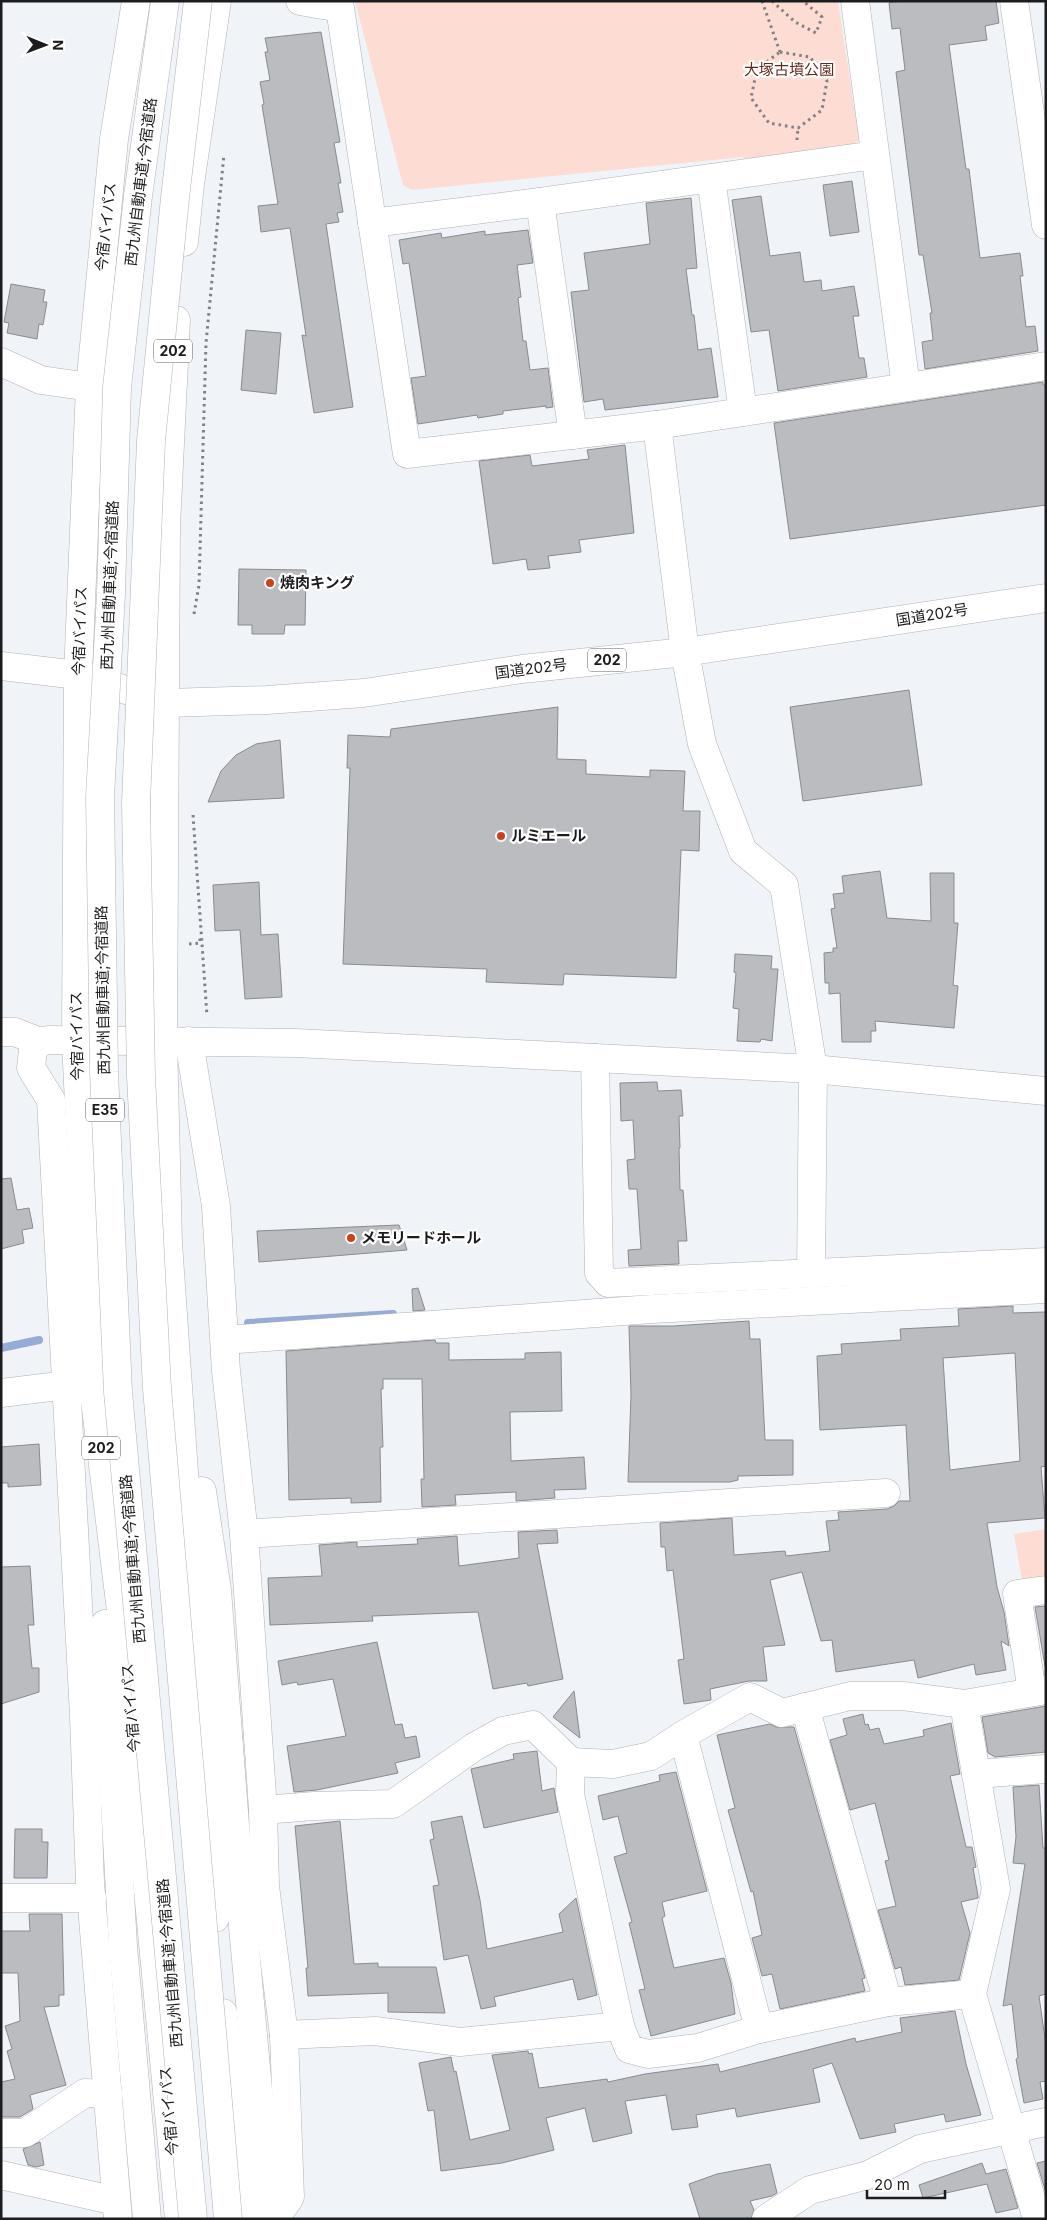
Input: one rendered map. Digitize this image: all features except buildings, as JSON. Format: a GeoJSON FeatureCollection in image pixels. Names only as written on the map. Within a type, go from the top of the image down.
{"type":"FeatureCollection","features":[{"type":"Feature","properties":{"kind":"main road","name":"今宿バイパス"},"geometry":{"type":"LineString","coordinates":[[136,1],[114,139],[90,387],[78,674],[76,1041],[79,1380],[124,1635],[179,2219]]}},
{"type":"Feature","properties":{"kind":"main road","name":"西九州自動車道;今宿道路"},"geometry":{"type":"LineString","coordinates":[[165,1],[138,196],[116,387],[111,594],[100,797],[104,1062],[118,1392],[193,2219]]}},
{"type":"Feature","properties":{"kind":"main road","name":"E35"},"geometry":{"type":"LineString","coordinates":[[198,1],[175,198],[150,441],[136,813],[141,1076],[157,1388],[228,2219]]}},
{"type":"Feature","properties":{"kind":"main road","name":"202"},"geometry":{"type":"LineString","coordinates":[[217,1],[190,184],[174,337],[166,526],[166,703],[187,1041],[168,1243],[219,1972],[245,2219]]}},
{"type":"Feature","properties":{"kind":"main road"},"geometry":{"type":"LineString","coordinates":[[300,1],[340,8],[407,454],[657,425],[1046,366]]}},
{"type":"Feature","properties":{"kind":"main road"},"geometry":{"type":"LineString","coordinates":[[855,1],[906,388]]}},
{"type":"Feature","properties":{"kind":"main road"},"geometry":{"type":"LineString","coordinates":[[1014,1],[1046,225]]}},
{"type":"Feature","properties":{"kind":"main road"},"geometry":{"type":"LineString","coordinates":[[372,222],[540,202],[875,156]]}},
{"type":"Feature","properties":{"kind":"main road"},"geometry":{"type":"LineString","coordinates":[[711,178],[743,412]]}},
{"type":"Feature","properties":{"kind":"main road"},"geometry":{"type":"LineString","coordinates":[[540,202],[573,435]]}},
{"type":"Feature","properties":{"kind":"main road"},"geometry":{"type":"LineString","coordinates":[[1,362],[41,380],[90,387]]}},
{"type":"Feature","properties":{"kind":"main road"},"geometry":{"type":"LineString","coordinates":[[657,425],[685,652],[702,744],[743,851],[784,885],[813,1069],[811,1274]]}},
{"type":"Feature","properties":{"kind":"main road","name":"国道202号"},"geometry":{"type":"LineString","coordinates":[[1,666],[78,674],[166,703],[267,700],[364,693],[522,669],[685,652],[1046,598]]}},
{"type":"Feature","properties":{"kind":"main road"},"geometry":{"type":"LineString","coordinates":[[1,1032],[15,1032],[40,1042],[50,1040],[296,1043],[813,1069],[1046,1091]]}},
{"type":"Feature","properties":{"kind":"main road"},"geometry":{"type":"LineString","coordinates":[[187,1041],[216,1206],[226,1371],[244,1534],[262,1810],[265,1886],[284,2035],[290,2197],[276,2219]]}},
{"type":"Feature","properties":{"kind":"main road"},"geometry":{"type":"LineString","coordinates":[[40,1042],[32,1050],[31,1068],[52,1100],[107,1656],[122,1946],[147,2219]]}},
{"type":"Feature","properties":{"kind":"main road"},"geometry":{"type":"LineString","coordinates":[[595,1058],[599,1273],[608,1283],[1046,1262]]}},
{"type":"Feature","properties":{"kind":"main road"},"geometry":{"type":"LineString","coordinates":[[225,1340],[652,1308],[1046,1289]]}},
{"type":"Feature","properties":{"kind":"main road"},"geometry":{"type":"LineString","coordinates":[[172,1294],[217,1590],[242,1916],[270,2219]]}},
{"type":"Feature","properties":{"kind":"main road"},"geometry":{"type":"LineString","coordinates":[[1,1393],[79,1380]]}},
{"type":"Feature","properties":{"kind":"main road"},"geometry":{"type":"LineString","coordinates":[[1,2175],[117,2210],[92,1898],[79,1380]]}},
{"type":"Feature","properties":{"kind":"main road"},"geometry":{"type":"LineString","coordinates":[[244,1534],[886,1493]]}},
{"type":"Feature","properties":{"kind":"main road"},"geometry":{"type":"LineString","coordinates":[[262,1810],[393,1804],[474,1747],[503,1731],[533,1725],[571,1762],[613,1764],[651,1756],[683,1735],[750,1697],[782,1713],[850,1696],[903,1696],[964,1704],[1039,1691],[1017,1594],[1046,1590]]}},
{"type":"Feature","properties":{"kind":"main road"},"geometry":{"type":"LineString","coordinates":[[964,1704],[996,1889],[972,1994],[1037,2219]]}},
{"type":"Feature","properties":{"kind":"main road"},"geometry":{"type":"LineString","coordinates":[[805,1707],[888,2002]]}},
{"type":"Feature","properties":{"kind":"main road"},"geometry":{"type":"LineString","coordinates":[[683,1735],[759,2029]]}},
{"type":"Feature","properties":{"kind":"main road"},"geometry":{"type":"LineString","coordinates":[[571,1762],[570,1794],[620,2026],[629,2049],[648,2054],[698,2048],[759,2029],[888,2002],[972,1994]]}},
{"type":"Feature","properties":{"kind":"main road"},"geometry":{"type":"LineString","coordinates":[[976,1774],[1046,1769]]}},
{"type":"Feature","properties":{"kind":"main road"},"geometry":{"type":"LineString","coordinates":[[1,1898],[92,1898]]}},
{"type":"Feature","properties":{"kind":"main road"},"geometry":{"type":"LineString","coordinates":[[284,2035],[375,2031],[460,2042],[620,2026]]}},
{"type":"Feature","properties":{"kind":"main road"},"geometry":{"type":"LineString","coordinates":[[1,2133],[25,2133],[86,2093],[108,2094]]}},
{"type":"Feature","properties":{"kind":"main road"},"geometry":{"type":"LineString","coordinates":[[766,2219],[810,2190],[868,2175],[920,2149],[1046,2122]]}},
{"type":"Feature","properties":{"kind":"path"},"geometry":{"type":"LineString","coordinates":[[762,1],[780,52]]}},
{"type":"Feature","properties":{"kind":"path"},"geometry":{"type":"LineString","coordinates":[[772,1],[795,22],[816,33],[822,17],[803,1]]}},
{"type":"Feature","properties":{"kind":"path"},"geometry":{"type":"LineString","coordinates":[[797,140],[798,128],[822,110],[827,81],[810,57],[780,52],[757,68],[751,98],[769,122],[798,128]]}},
{"type":"Feature","properties":{"kind":"path"},"geometry":{"type":"LineString","coordinates":[[194,615],[199,585],[206,343],[224,148]]}},
{"type":"Feature","properties":{"kind":"path"},"geometry":{"type":"LineString","coordinates":[[187,1041],[198,889],[193,813]]}},
{"type":"Feature","properties":{"kind":"path"},"geometry":{"type":"LineString","coordinates":[[188,944],[200,944],[200,889],[198,889]]}},
{"type":"Feature","properties":{"kind":"green space","name":"大塚古墳公園"},"geometry":{"type":"Polygon","coordinates":[[[355,1],[838,1],[859,140],[851,146],[744,162],[743,157],[412,190],[403,185],[355,1]]]}},
{"type":"Feature","properties":{"kind":"green space"},"geometry":{"type":"Polygon","coordinates":[[[1046,1529],[1046,1576],[1022,1580],[1014,1534],[1046,1529]]]}},
{"type":"Feature","properties":{"kind":"waterway"},"geometry":{"type":"LineString","coordinates":[[248,1323],[393,1314]]}},
{"type":"Feature","properties":{"kind":"waterway"},"geometry":{"type":"LineString","coordinates":[[1,1348],[39,1340]]}},
{"type":"Feature","properties":{"kind":"place","name":"焼肉キング"},"geometry":{"type":"Point","coordinates":[270,583]}},
{"type":"Feature","properties":{"kind":"place","name":"ルミエール"},"geometry":{"type":"Point","coordinates":[501,836]}},
{"type":"Feature","properties":{"kind":"place","name":"メモリードホール"},"geometry":{"type":"Point","coordinates":[351,1238]}}]}
